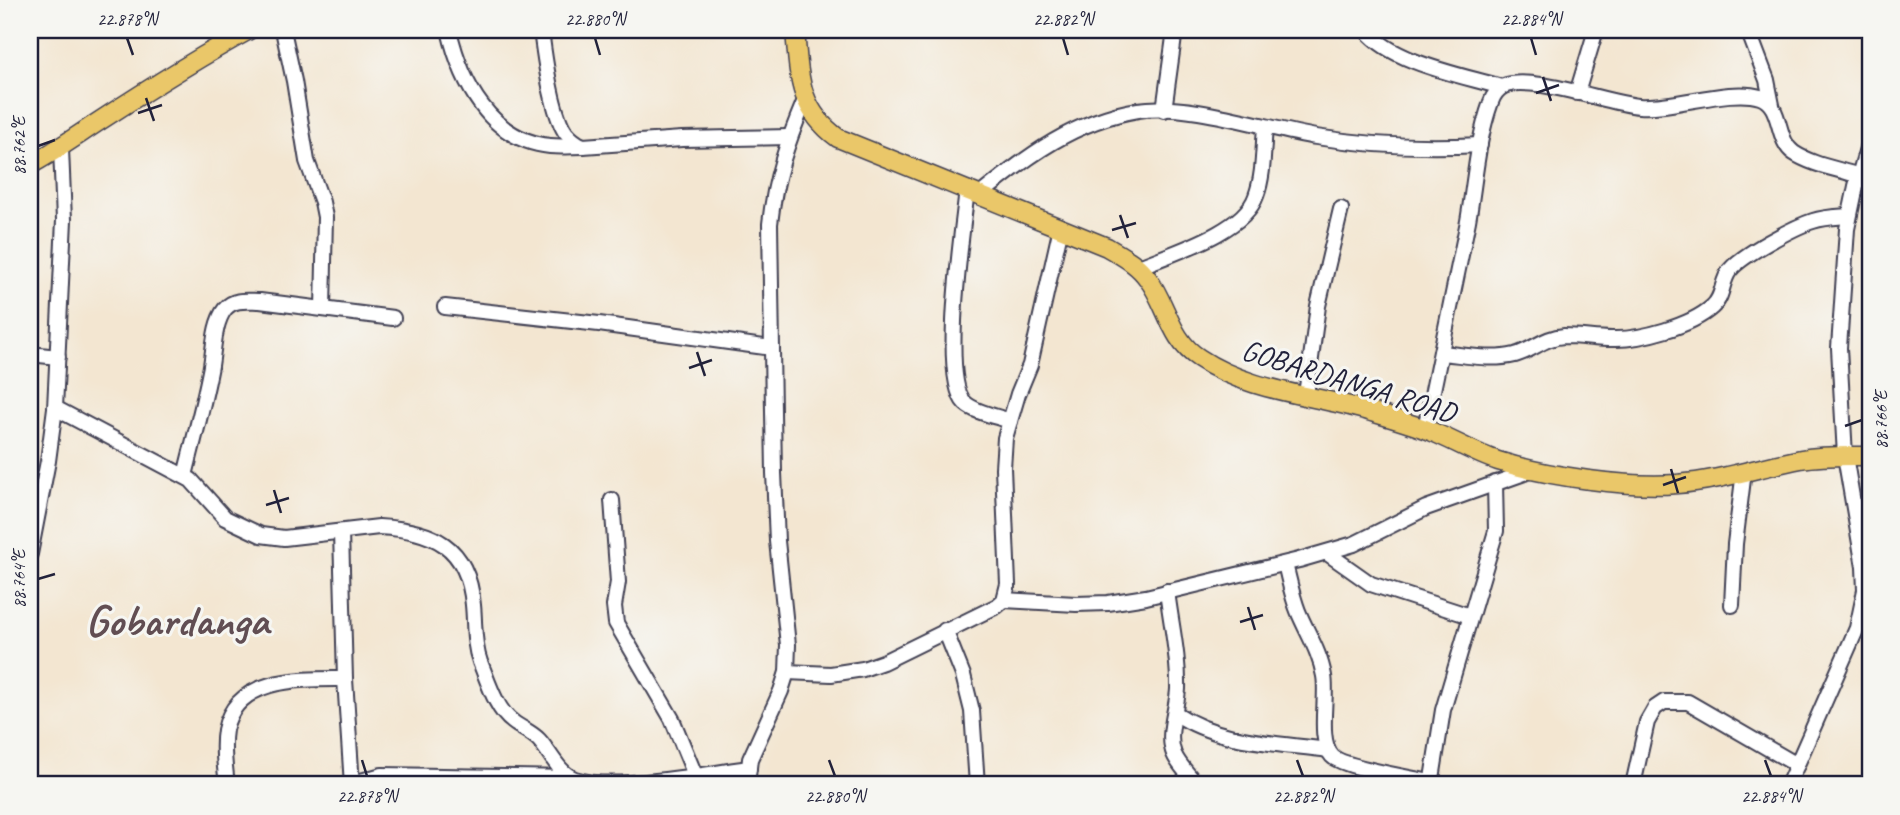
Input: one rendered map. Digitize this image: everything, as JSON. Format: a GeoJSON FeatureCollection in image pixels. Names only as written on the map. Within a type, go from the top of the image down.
{"type":"FeatureCollection","features":[{"type":"Feature","properties":{"kind":"main road"},"geometry":{"type":"LineString","coordinates":[[30,165],[61,149],[143,93],[248,30]]}},
{"type":"Feature","properties":{"kind":"main road","name":"GOBARDANGA ROAD"},"geometry":{"type":"LineString","coordinates":[[794,30],[805,100],[823,128],[838,138],[1107,247],[1139,267],[1150,281],[1184,345],[1196,357],[1218,370],[1257,385],[1365,410],[1425,429],[1496,460],[1533,470],[1586,479],[1650,485],[1690,482],[1803,459],[1870,456]]}},
{"type":"Feature","properties":{"kind":"street"},"geometry":{"type":"LineString","coordinates":[[283,30],[307,161],[325,217],[323,309]]}},
{"type":"Feature","properties":{"kind":"street"},"geometry":{"type":"LineString","coordinates":[[449,30],[460,68],[482,108],[496,122],[517,136],[536,144],[583,146],[682,139],[789,137]]}},
{"type":"Feature","properties":{"kind":"street"},"geometry":{"type":"LineString","coordinates":[[541,30],[558,115],[564,131],[583,146]]}},
{"type":"Feature","properties":{"kind":"street"},"geometry":{"type":"LineString","coordinates":[[1164,110],[1175,30]]}},
{"type":"Feature","properties":{"kind":"street"},"geometry":{"type":"LineString","coordinates":[[1366,30],[1375,41],[1388,49],[1501,87]]}},
{"type":"Feature","properties":{"kind":"street"},"geometry":{"type":"LineString","coordinates":[[1577,93],[1596,30]]}},
{"type":"Feature","properties":{"kind":"street"},"geometry":{"type":"LineString","coordinates":[[1748,30],[1767,80],[1783,140],[1793,152],[1860,176]]}},
{"type":"Feature","properties":{"kind":"street"},"geometry":{"type":"LineString","coordinates":[[1425,429],[1480,145],[1492,98],[1501,87],[1516,82],[1649,107],[1753,95],[1772,105]]}},
{"type":"Feature","properties":{"kind":"street"},"geometry":{"type":"LineString","coordinates":[[747,785],[750,759],[787,672],[786,606],[777,541],[770,224],[774,189],[789,137],[805,100]]}},
{"type":"Feature","properties":{"kind":"street"},"geometry":{"type":"LineString","coordinates":[[1010,421],[973,408],[959,394],[955,380],[954,316],[974,192],[1060,137],[1117,115],[1137,110],[1164,110],[1206,114],[1317,137],[1374,144],[1408,147],[1480,145]]}},
{"type":"Feature","properties":{"kind":"street"},"geometry":{"type":"LineString","coordinates":[[1139,267],[1207,238],[1239,221],[1250,210],[1260,184],[1265,127]]}},
{"type":"Feature","properties":{"kind":"street"},"geometry":{"type":"LineString","coordinates":[[1788,785],[1863,608],[1864,567],[1845,456],[1839,348],[1849,216],[1869,148]]}},
{"type":"Feature","properties":{"kind":"street"},"geometry":{"type":"LineString","coordinates":[[30,554],[40,510],[55,408],[64,220],[61,149]]}},
{"type":"Feature","properties":{"kind":"street"},"geometry":{"type":"LineString","coordinates":[[1306,395],[1318,306],[1341,209]]}},
{"type":"Feature","properties":{"kind":"street"},"geometry":{"type":"LineString","coordinates":[[1441,353],[1503,357],[1530,350],[1541,341],[1563,336],[1614,340],[1637,338],[1671,328],[1712,307],[1720,298],[1728,271],[1740,260],[1811,222],[1828,217],[1849,216]]}},
{"type":"Feature","properties":{"kind":"street"},"geometry":{"type":"LineString","coordinates":[[787,672],[831,674],[863,669],[883,662],[997,606],[1004,600],[1008,584],[1003,468],[1005,438],[1030,365],[1061,227]]}},
{"type":"Feature","properties":{"kind":"street"},"geometry":{"type":"LineString","coordinates":[[185,477],[219,321],[224,310],[239,301],[260,301],[393,318]]}},
{"type":"Feature","properties":{"kind":"street"},"geometry":{"type":"LineString","coordinates":[[445,307],[599,324],[772,348]]}},
{"type":"Feature","properties":{"kind":"street"},"geometry":{"type":"LineString","coordinates":[[30,354],[58,358]]}},
{"type":"Feature","properties":{"kind":"street"},"geometry":{"type":"LineString","coordinates":[[55,408],[185,477],[207,495],[225,518],[261,535],[284,538],[379,527],[437,538],[451,548],[472,588],[476,646],[495,697],[512,722],[535,736],[571,778]]}},
{"type":"Feature","properties":{"kind":"street"},"geometry":{"type":"LineString","coordinates":[[1004,600],[1108,603],[1167,592],[1327,554],[1376,534],[1426,508],[1533,470]]}},
{"type":"Feature","properties":{"kind":"street"},"geometry":{"type":"LineString","coordinates":[[1732,604],[1735,544],[1745,471]]}},
{"type":"Feature","properties":{"kind":"street"},"geometry":{"type":"LineString","coordinates":[[1285,564],[1298,610],[1324,674],[1324,726],[1328,750],[1333,758],[1431,784],[1443,710],[1496,531],[1495,483]]}},
{"type":"Feature","properties":{"kind":"street"},"geometry":{"type":"LineString","coordinates":[[612,500],[618,574],[614,606],[616,623],[671,719],[695,775]]}},
{"type":"Feature","properties":{"kind":"street"},"geometry":{"type":"LineString","coordinates":[[341,532],[345,680],[353,785],[382,775],[571,778],[596,783],[619,783],[749,768]]}},
{"type":"Feature","properties":{"kind":"street"},"geometry":{"type":"LineString","coordinates":[[1327,554],[1371,584],[1470,616]]}},
{"type":"Feature","properties":{"kind":"street"},"geometry":{"type":"LineString","coordinates":[[1167,592],[1178,689],[1172,744],[1174,754],[1196,785]]}},
{"type":"Feature","properties":{"kind":"street"},"geometry":{"type":"LineString","coordinates":[[945,630],[963,675],[971,711],[977,785]]}},
{"type":"Feature","properties":{"kind":"street"},"geometry":{"type":"LineString","coordinates":[[227,785],[223,746],[225,728],[234,706],[251,692],[294,680],[345,680]]}},
{"type":"Feature","properties":{"kind":"street"},"geometry":{"type":"LineString","coordinates":[[1633,785],[1647,722],[1656,708],[1664,702],[1688,702],[1797,765]]}},
{"type":"Feature","properties":{"kind":"street"},"geometry":{"type":"LineString","coordinates":[[1175,713],[1188,722],[1224,735],[1328,750]]}},
{"type":"Feature","properties":{"kind":"district","name":"Gobardanga"},"geometry":{"type":"Point","coordinates":[177,620]}}]}
